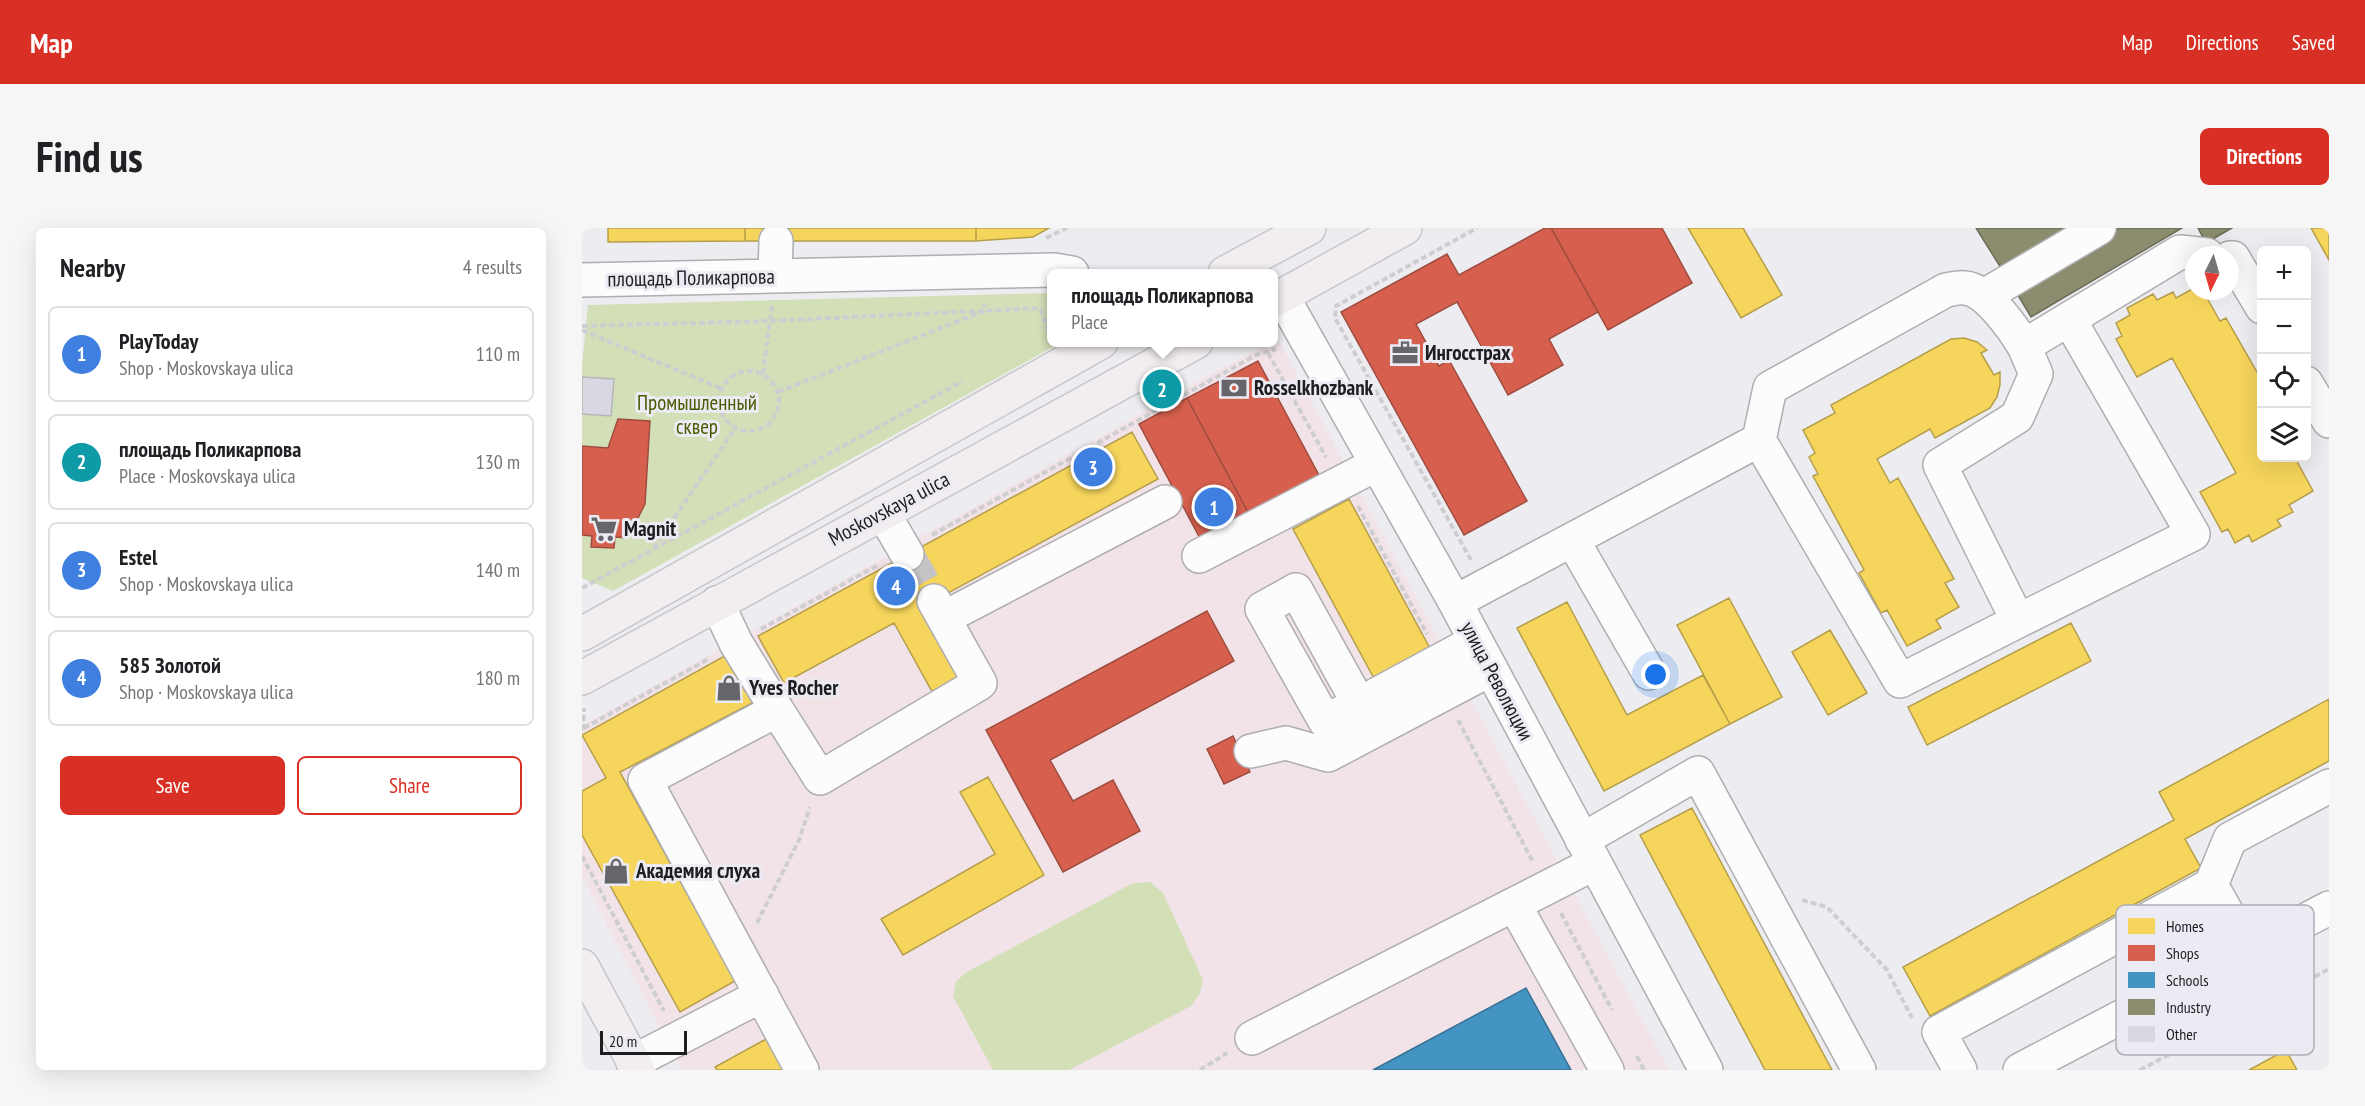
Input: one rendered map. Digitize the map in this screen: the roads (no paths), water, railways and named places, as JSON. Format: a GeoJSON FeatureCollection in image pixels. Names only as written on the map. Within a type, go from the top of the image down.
{"type":"FeatureCollection","features":[{"type":"Feature","properties":{"kind":"main road"},"geometry":{"type":"LineString","coordinates":[[1270,269],[1309,228]]}},
{"type":"Feature","properties":{"kind":"main road"},"geometry":{"type":"LineString","coordinates":[[1276,269],[1404,228]]}},
{"type":"Feature","properties":{"kind":"main road","name":"Moskovskaya ulica"},"geometry":{"type":"LineString","coordinates":[[582,634],[1092,347]]}},
{"type":"Feature","properties":{"kind":"main road","name":"Moskovskaya ulica"},"geometry":{"type":"LineString","coordinates":[[582,678],[1187,347]]}},
{"type":"Feature","properties":{"kind":"main road"},"geometry":{"type":"LineString","coordinates":[[582,966],[636,1066]]}},
{"type":"Feature","properties":{"kind":"street"},"geometry":{"type":"LineString","coordinates":[[1984,296],[2099,228]]}},
{"type":"Feature","properties":{"kind":"street"},"geometry":{"type":"LineString","coordinates":[[775,276],[776,241]]}},
{"type":"Feature","properties":{"kind":"street"},"geometry":{"type":"LineString","coordinates":[[2024,346],[2180,252],[2185,253]]}},
{"type":"Feature","properties":{"kind":"street"},"geometry":{"type":"LineString","coordinates":[[2239,268],[2258,300]]}},
{"type":"Feature","properties":{"kind":"street","name":"площадь Поликарпова"},"geometry":{"type":"LineString","coordinates":[[582,280],[1047,270]]}},
{"type":"Feature","properties":{"kind":"street"},"geometry":{"type":"LineString","coordinates":[[2018,621],[1940,465],[2017,417],[2037,374],[2013,328],[1984,296],[1966,288],[1946,290],[1770,388],[1759,440],[1900,681],[2193,534],[2069,319]]}},
{"type":"Feature","properties":{"kind":"street","name":"улица Революции"},"geometry":{"type":"LineString","coordinates":[[1278,291],[1455,602],[1706,1070]]}},
{"type":"Feature","properties":{"kind":"street"},"geometry":{"type":"LineString","coordinates":[[2311,390],[2329,421]]}},
{"type":"Feature","properties":{"kind":"street"},"geometry":{"type":"LineString","coordinates":[[1455,602],[1759,440]]}},
{"type":"Feature","properties":{"kind":"street"},"geometry":{"type":"LineString","coordinates":[[1199,556],[1377,464]]}},
{"type":"Feature","properties":{"kind":"street"},"geometry":{"type":"LineString","coordinates":[[717,603],[736,643],[820,778],[980,683],[939,609],[1165,502]]}},
{"type":"Feature","properties":{"kind":"street"},"geometry":{"type":"LineString","coordinates":[[883,513],[906,552]]}},
{"type":"Feature","properties":{"kind":"street"},"geometry":{"type":"LineString","coordinates":[[1573,541],[1649,673]]}},
{"type":"Feature","properties":{"kind":"street"},"geometry":{"type":"LineString","coordinates":[[1359,704],[1476,641]]}},
{"type":"Feature","properties":{"kind":"street"},"geometry":{"type":"LineString","coordinates":[[1251,751],[1286,743],[1328,755],[1491,669]]}},
{"type":"Feature","properties":{"kind":"street"},"geometry":{"type":"LineString","coordinates":[[777,710],[645,780],[802,1070]]}},
{"type":"Feature","properties":{"kind":"street"},"geometry":{"type":"LineString","coordinates":[[1252,1038],[1515,906],[1698,773],[1859,1070]]}},
{"type":"Feature","properties":{"kind":"street"},"geometry":{"type":"LineString","coordinates":[[2174,905],[2211,885],[2230,838],[2329,786]]}},
{"type":"Feature","properties":{"kind":"street"},"geometry":{"type":"LineString","coordinates":[[2211,885],[2222,905]]}},
{"type":"Feature","properties":{"kind":"street"},"geometry":{"type":"LineString","coordinates":[[1515,906],[1607,1070]]}},
{"type":"Feature","properties":{"kind":"street"},"geometry":{"type":"LineString","coordinates":[[2314,916],[2329,908]]}},
{"type":"Feature","properties":{"kind":"street"},"geometry":{"type":"LineString","coordinates":[[1960,1070],[1938,1032],[2116,936]]}},
{"type":"Feature","properties":{"kind":"street"},"geometry":{"type":"LineString","coordinates":[[636,1066],[678,1039],[762,995]]}},
{"type":"Feature","properties":{"kind":"street"},"geometry":{"type":"LineString","coordinates":[[2020,1070],[2116,1019]]}},
{"type":"Feature","properties":{"kind":"tunnel"},"geometry":{"type":"LineString","coordinates":[[907,554],[934,601]]}},
{"type":"Feature","properties":{"kind":"place","name":"Ингосстрах"},"geometry":{"type":"Point","coordinates":[1405,353]}},
{"type":"Feature","properties":{"kind":"place","name":"Rosselkhozbank"},"geometry":{"type":"Point","coordinates":[1234,388]}},
{"type":"Feature","properties":{"kind":"place","name":"площадь Поликарпова"},"geometry":{"type":"Point","coordinates":[1162,389]}},
{"type":"Feature","properties":{"kind":"place","name":"Estel"},"geometry":{"type":"Point","coordinates":[1093,467]}},
{"type":"Feature","properties":{"kind":"place","name":"PlayToday"},"geometry":{"type":"Point","coordinates":[1214,507]}},
{"type":"Feature","properties":{"kind":"place","name":"Magnit"},"geometry":{"type":"Point","coordinates":[604,529]}},
{"type":"Feature","properties":{"kind":"place","name":"585 Золотой"},"geometry":{"type":"Point","coordinates":[896,586]}},
{"type":"Feature","properties":{"kind":"place","name":"Yves Rocher"},"geometry":{"type":"Point","coordinates":[729,688]}},
{"type":"Feature","properties":{"kind":"place","name":"Академия слуха"},"geometry":{"type":"Point","coordinates":[616,871]}},
{"type":"Feature","properties":{"kind":"park label","name":"Промышленный сквер"},"geometry":{"type":"Point","coordinates":[697,415]}}]}
